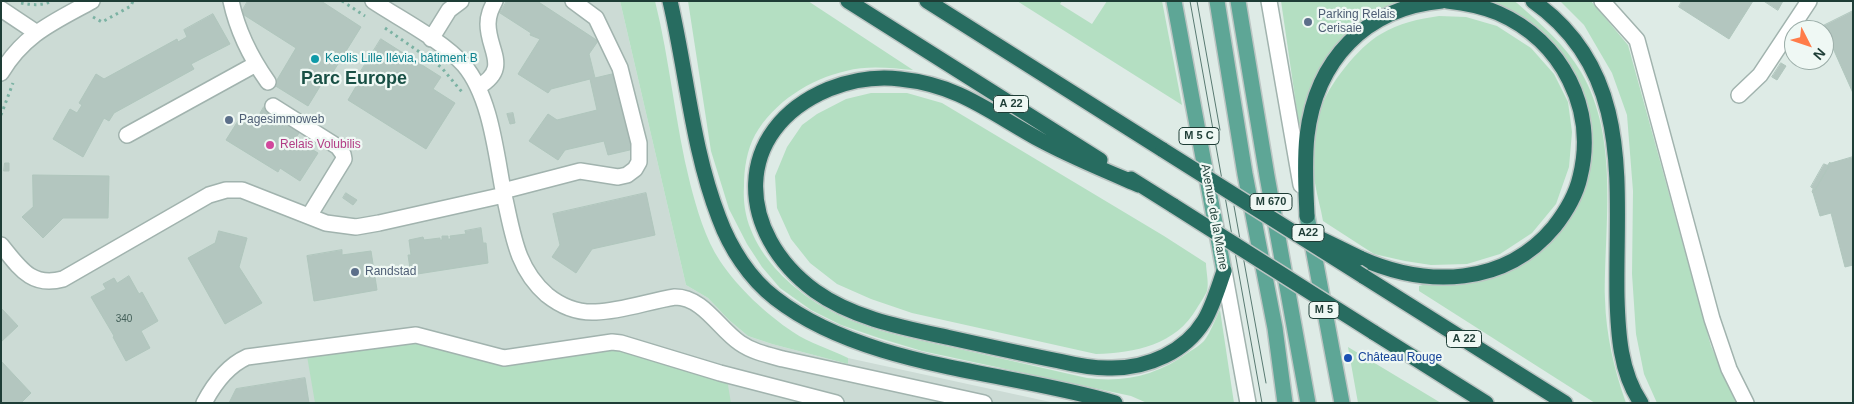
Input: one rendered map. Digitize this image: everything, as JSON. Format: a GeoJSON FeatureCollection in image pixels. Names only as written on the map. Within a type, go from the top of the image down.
{"type":"FeatureCollection","features":[{"type":"Feature","properties":{"kind":"highway"},"geometry":{"type":"LineString","coordinates":[[670,1],[683,61],[694,128],[712,197],[720,221],[733,248],[764,288],[800,315],[867,345],[928,361],[1115,403]]}},
{"type":"Feature","properties":{"kind":"highway","name":"A 22"},"geometry":{"type":"LineString","coordinates":[[848,1],[1486,403]]}},
{"type":"Feature","properties":{"kind":"highway","name":"A 22"},"geometry":{"type":"LineString","coordinates":[[927,1],[1565,403]]}},
{"type":"Feature","properties":{"kind":"highway"},"geometry":{"type":"LineString","coordinates":[[1307,216],[1307,137],[1318,92],[1328,71],[1340,52],[1370,24],[1406,7],[1442,1]]}},
{"type":"Feature","properties":{"kind":"highway","name":"A22"},"geometry":{"type":"LineString","coordinates":[[1255,207],[1386,269],[1422,276],[1466,276],[1493,269],[1508,264],[1546,236],[1562,217],[1572,199],[1580,178],[1585,126],[1573,83],[1564,67],[1550,50],[1520,24],[1497,12],[1477,6],[1447,1]]}},
{"type":"Feature","properties":{"kind":"highway"},"geometry":{"type":"LineString","coordinates":[[1533,1],[1562,26],[1579,47],[1594,72],[1606,104],[1614,137],[1617,165],[1619,341],[1630,381],[1641,403]]}},
{"type":"Feature","properties":{"kind":"highway"},"geometry":{"type":"LineString","coordinates":[[1139,185],[1049,145],[968,97],[924,82],[882,77],[862,79],[820,93],[789,115],[778,126],[761,154],[755,182],[758,210],[767,238],[797,276],[828,299],[856,312],[898,327],[1059,361],[1113,368],[1136,366],[1169,354],[1188,340],[1204,321],[1224,271]]}},
{"type":"Feature","properties":{"kind":"main road","name":"Avenue de la Marne"},"geometry":{"type":"LineString","coordinates":[[1174,1],[1224,271]]}},
{"type":"Feature","properties":{"kind":"main road","name":"M 670"},"geometry":{"type":"LineString","coordinates":[[1217,1],[1245,174],[1275,328],[1285,403]]}},
{"type":"Feature","properties":{"kind":"main road","name":"M 670"},"geometry":{"type":"LineString","coordinates":[[1238,1],[1268,186],[1308,403]]}},
{"type":"Feature","properties":{"kind":"main road","name":"M 5"},"geometry":{"type":"LineString","coordinates":[[1307,216],[1342,403]]}},
{"type":"Feature","properties":{"kind":"street"},"geometry":{"type":"LineString","coordinates":[[231,1],[256,64],[268,82]]}},
{"type":"Feature","properties":{"kind":"street"},"geometry":{"type":"LineString","coordinates":[[373,1],[431,39],[460,61],[478,87],[485,106],[516,246],[534,282],[552,298],[572,310],[598,312],[675,297],[684,298],[699,306],[735,340],[756,352],[984,403]]}},
{"type":"Feature","properties":{"kind":"street"},"geometry":{"type":"LineString","coordinates":[[431,39],[449,10],[461,1]]}},
{"type":"Feature","properties":{"kind":"street"},"geometry":{"type":"LineString","coordinates":[[478,87],[488,81],[494,74],[497,65],[488,26],[488,15],[494,1]]}},
{"type":"Feature","properties":{"kind":"street"},"geometry":{"type":"LineString","coordinates":[[1,245],[26,274],[48,282],[62,279],[208,195],[219,191],[242,190],[334,225],[356,227],[504,193],[580,171],[618,177],[627,175],[635,169],[639,162],[639,143],[620,68],[596,18],[573,1]]}},
{"type":"Feature","properties":{"kind":"street","name":"M 5"},"geometry":{"type":"LineString","coordinates":[[1269,1],[1307,216]]}},
{"type":"Feature","properties":{"kind":"street"},"geometry":{"type":"LineString","coordinates":[[1602,1],[1637,40],[1712,319],[1729,369],[1746,403]]}},
{"type":"Feature","properties":{"kind":"street"},"geometry":{"type":"LineString","coordinates":[[1739,95],[1760,75],[1809,1]]}},
{"type":"Feature","properties":{"kind":"street"},"geometry":{"type":"LineString","coordinates":[[1,73],[15,53],[36,33],[89,3]]}},
{"type":"Feature","properties":{"kind":"street"},"geometry":{"type":"LineString","coordinates":[[1,9],[36,33]]}},
{"type":"Feature","properties":{"kind":"street"},"geometry":{"type":"LineString","coordinates":[[127,134],[256,64]]}},
{"type":"Feature","properties":{"kind":"street"},"geometry":{"type":"LineString","coordinates":[[272,106],[338,147],[343,154],[344,159],[309,216]]}},
{"type":"Feature","properties":{"kind":"street","name":"Avenue de la Marne"},"geometry":{"type":"LineString","coordinates":[[1224,271],[1248,403]]}},
{"type":"Feature","properties":{"kind":"street"},"geometry":{"type":"LineString","coordinates":[[204,403],[220,377],[240,360],[247,357],[416,335],[504,358],[621,342],[720,373],[836,403]]}},
{"type":"Feature","properties":{"kind":"path"},"geometry":{"type":"LineString","coordinates":[[19,1],[34,5],[52,1]]}},
{"type":"Feature","properties":{"kind":"path"},"geometry":{"type":"LineString","coordinates":[[89,3],[94,18],[102,22],[131,6],[133,1]]}},
{"type":"Feature","properties":{"kind":"path"},"geometry":{"type":"LineString","coordinates":[[342,1],[373,21]]}},
{"type":"Feature","properties":{"kind":"path"},"geometry":{"type":"LineString","coordinates":[[86,22],[94,18]]}},
{"type":"Feature","properties":{"kind":"path"},"geometry":{"type":"LineString","coordinates":[[381,26],[441,66],[466,100]]}},
{"type":"Feature","properties":{"kind":"path"},"geometry":{"type":"LineString","coordinates":[[1,115],[14,82]]}},
{"type":"Feature","properties":{"kind":"shaded area"},"geometry":{"type":"Polygon","coordinates":[[[1,1],[620,1],[686,285],[708,298],[748,336],[772,344],[848,364],[848,358],[1055,403],[1,403],[1,1]]]}},
{"type":"Feature","properties":{"kind":"green space"},"geometry":{"type":"Polygon","coordinates":[[[620,1],[655,1],[690,183],[706,233],[720,261],[744,291],[773,317],[799,336],[848,358],[848,364],[748,336],[708,298],[686,285],[620,1]]]}},
{"type":"Feature","properties":{"kind":"green space"},"geometry":{"type":"Polygon","coordinates":[[[688,1],[808,1],[913,70],[863,68],[846,71],[819,80],[794,94],[772,112],[752,141],[746,159],[744,179],[744,202],[749,225],[761,250],[775,268],[809,298],[843,317],[879,330],[1087,378],[1101,379],[1141,376],[1177,360],[1204,341],[1220,310],[1234,403],[1147,403],[1131,396],[922,351],[841,325],[811,310],[780,288],[762,267],[747,244],[729,209],[711,151],[688,1]]]}},
{"type":"Feature","properties":{"kind":"green space"},"geometry":{"type":"Polygon","coordinates":[[[1017,1],[1062,1],[1060,4],[1092,24],[1107,1],[1162,1],[1182,105],[1017,1]]]}},
{"type":"Feature","properties":{"kind":"green space"},"geometry":{"type":"Polygon","coordinates":[[[1281,1],[1409,1],[1376,14],[1353,32],[1331,56],[1314,81],[1299,125],[1281,1]]]}},
{"type":"Feature","properties":{"kind":"green space"},"geometry":{"type":"Polygon","coordinates":[[[1482,1],[1514,1],[1517,3],[1544,27],[1568,53],[1581,72],[1593,98],[1601,125],[1607,183],[1605,299],[1607,326],[1614,365],[1626,403],[1595,403],[1419,291],[1419,286],[1424,284],[1459,283],[1489,278],[1528,260],[1545,246],[1560,229],[1572,210],[1581,190],[1587,169],[1590,147],[1590,124],[1584,96],[1572,72],[1551,42],[1526,18],[1482,1]]]}},
{"type":"Feature","properties":{"kind":"green space"},"geometry":{"type":"Polygon","coordinates":[[[1560,1],[1591,1],[1628,45],[1711,346],[1736,403],[1657,403],[1644,374],[1636,334],[1632,274],[1633,191],[1627,115],[1612,73],[1584,25],[1560,1]]]}},
{"type":"Feature","properties":{"kind":"green space"},"geometry":{"type":"Polygon","coordinates":[[[1439,16],[1466,17],[1497,26],[1531,48],[1554,74],[1568,102],[1572,132],[1569,167],[1556,204],[1532,233],[1500,254],[1467,264],[1431,265],[1374,254],[1323,221],[1315,183],[1314,147],[1320,111],[1329,90],[1345,68],[1372,40],[1388,30],[1409,22],[1439,16]]]}},
{"type":"Feature","properties":{"kind":"green space"},"geometry":{"type":"Polygon","coordinates":[[[871,93],[907,93],[942,103],[1206,263],[1207,291],[1197,308],[1178,331],[1166,339],[1140,349],[1096,354],[912,313],[871,299],[837,284],[810,263],[791,239],[777,208],[775,176],[787,147],[802,125],[817,114],[846,99],[871,93]]]}},
{"type":"Feature","properties":{"kind":"green space"},"geometry":{"type":"Polygon","coordinates":[[[412,340],[496,363],[610,346],[727,379],[731,403],[315,403],[307,356],[412,340]]]}},
{"type":"Feature","properties":{"kind":"green space"},"geometry":{"type":"Polygon","coordinates":[[[1348,347],[1441,403],[1358,403],[1348,347]]]}},
{"type":"Feature","properties":{"kind":"building","name":"Keolis Lille Ilévia, bâtiment B"},"geometry":{"type":"Polygon","coordinates":[[[248,1],[321,1],[361,27],[333,72],[330,70],[308,106],[274,85],[296,48],[241,13],[248,1]]]}},
{"type":"Feature","properties":{"kind":"building"},"geometry":{"type":"Polygon","coordinates":[[[507,1],[537,1],[598,41],[589,54],[595,78],[616,73],[634,149],[608,155],[604,141],[565,150],[558,160],[529,141],[548,114],[557,120],[597,110],[590,79],[551,89],[548,93],[518,74],[540,39],[530,35],[531,33],[500,13],[507,1]]]}},
{"type":"Feature","properties":{"kind":"building"},"geometry":{"type":"Polygon","coordinates":[[[1682,1],[1753,1],[1729,39],[1679,7],[1682,1]]]}},
{"type":"Feature","properties":{"kind":"building"},"geometry":{"type":"Polygon","coordinates":[[[1764,1],[1783,1],[1778,10],[1764,1]]]}},
{"type":"Feature","properties":{"kind":"building"},"geometry":{"type":"Polygon","coordinates":[[[1853,11],[1853,93],[1834,51],[1834,20],[1853,11]]]}},
{"type":"Feature","properties":{"kind":"building"},"geometry":{"type":"Polygon","coordinates":[[[213,14],[230,44],[191,64],[194,69],[114,113],[109,121],[104,118],[83,157],[53,139],[70,109],[77,113],[82,105],[79,103],[96,74],[104,79],[177,39],[178,42],[187,37],[184,30],[213,14]]]}},
{"type":"Feature","properties":{"kind":"building"},"geometry":{"type":"Polygon","coordinates":[[[381,39],[441,77],[433,89],[455,103],[426,149],[348,100],[361,78],[358,76],[381,39]]]}},
{"type":"Feature","properties":{"kind":"building"},"geometry":{"type":"Polygon","coordinates":[[[1781,63],[1784,65],[1784,69],[1777,80],[1772,77],[1781,63]]]}},
{"type":"Feature","properties":{"kind":"building"},"geometry":{"type":"Polygon","coordinates":[[[264,107],[301,130],[295,139],[318,153],[300,181],[280,168],[278,172],[226,140],[243,113],[255,121],[264,107]]]}},
{"type":"Feature","properties":{"kind":"building"},"geometry":{"type":"Polygon","coordinates":[[[513,113],[515,123],[510,124],[507,114],[513,113]]]}},
{"type":"Feature","properties":{"kind":"building"},"geometry":{"type":"Polygon","coordinates":[[[1853,157],[1853,265],[1845,267],[1831,213],[1820,216],[1812,192],[1813,189],[1815,190],[1830,162],[1853,157]]]}},
{"type":"Feature","properties":{"kind":"building"},"geometry":{"type":"Polygon","coordinates":[[[5,163],[9,163],[9,171],[4,171],[5,163]]]}},
{"type":"Feature","properties":{"kind":"building"},"geometry":{"type":"Polygon","coordinates":[[[1824,164],[1829,166],[1815,190],[1811,187],[1824,164]]]}},
{"type":"Feature","properties":{"kind":"building"},"geometry":{"type":"Polygon","coordinates":[[[33,175],[109,176],[108,218],[63,218],[43,238],[22,217],[33,207],[33,175]]]}},
{"type":"Feature","properties":{"kind":"building"},"geometry":{"type":"Polygon","coordinates":[[[346,193],[357,200],[353,205],[343,198],[346,193]]]}},
{"type":"Feature","properties":{"kind":"building"},"geometry":{"type":"Polygon","coordinates":[[[646,193],[655,235],[592,249],[576,273],[552,257],[560,245],[553,214],[646,193]]]}},
{"type":"Feature","properties":{"kind":"building"},"geometry":{"type":"Polygon","coordinates":[[[481,228],[483,243],[486,243],[488,263],[411,275],[408,255],[411,255],[409,240],[423,237],[424,240],[440,238],[442,240],[442,236],[448,236],[448,239],[451,239],[450,236],[466,234],[465,231],[481,228]]]}},
{"type":"Feature","properties":{"kind":"building"},"geometry":{"type":"Polygon","coordinates":[[[219,231],[247,238],[239,267],[262,303],[225,324],[188,258],[215,243],[219,231]]]}},
{"type":"Feature","properties":{"kind":"building"},"geometry":{"type":"Polygon","coordinates":[[[342,250],[342,255],[371,251],[377,290],[314,301],[307,256],[342,250]]]}},
{"type":"Feature","properties":{"kind":"building"},"geometry":{"type":"Polygon","coordinates":[[[129,276],[139,294],[142,292],[158,321],[141,331],[150,348],[126,361],[91,297],[106,289],[103,284],[114,278],[117,283],[129,276]]]}},
{"type":"Feature","properties":{"kind":"building"},"geometry":{"type":"Polygon","coordinates":[[[1,308],[18,326],[1,342],[1,308]]]}},
{"type":"Feature","properties":{"kind":"building"},"geometry":{"type":"Polygon","coordinates":[[[1,361],[31,393],[21,403],[1,403],[1,361]]]}},
{"type":"Feature","properties":{"kind":"building"},"geometry":{"type":"Polygon","coordinates":[[[305,378],[309,403],[229,403],[236,389],[305,378]]]}},
{"type":"Feature","properties":{"kind":"tram line"},"geometry":{"type":"LineString","coordinates":[[1190,1],[1262,403]]}},
{"type":"Feature","properties":{"kind":"tram line"},"geometry":{"type":"LineString","coordinates":[[1197,1],[1220,130]]}},
{"type":"Feature","properties":{"kind":"tram line"},"geometry":{"type":"LineString","coordinates":[[1234,206],[1266,383]]}},
{"type":"Feature","properties":{"kind":"place","name":"Parking Relais Cerisaie"},"geometry":{"type":"Point","coordinates":[1308,22]}},
{"type":"Feature","properties":{"kind":"place","name":"Keolis Lille Ilévia, bâtiment B"},"geometry":{"type":"Point","coordinates":[315,59]}},
{"type":"Feature","properties":{"kind":"place","name":"Pagesimmoweb"},"geometry":{"type":"Point","coordinates":[229,120]}},
{"type":"Feature","properties":{"kind":"place","name":"Relais Volubilis"},"geometry":{"type":"Point","coordinates":[270,145]}},
{"type":"Feature","properties":{"kind":"place","name":"Randstad"},"geometry":{"type":"Point","coordinates":[355,272]}},
{"type":"Feature","properties":{"kind":"place","name":"Château Rouge"},"geometry":{"type":"Point","coordinates":[1348,358]}},
{"type":"Feature","properties":{"kind":"district","name":"Parc Europe"},"geometry":{"type":"Point","coordinates":[354,79]}}]}
